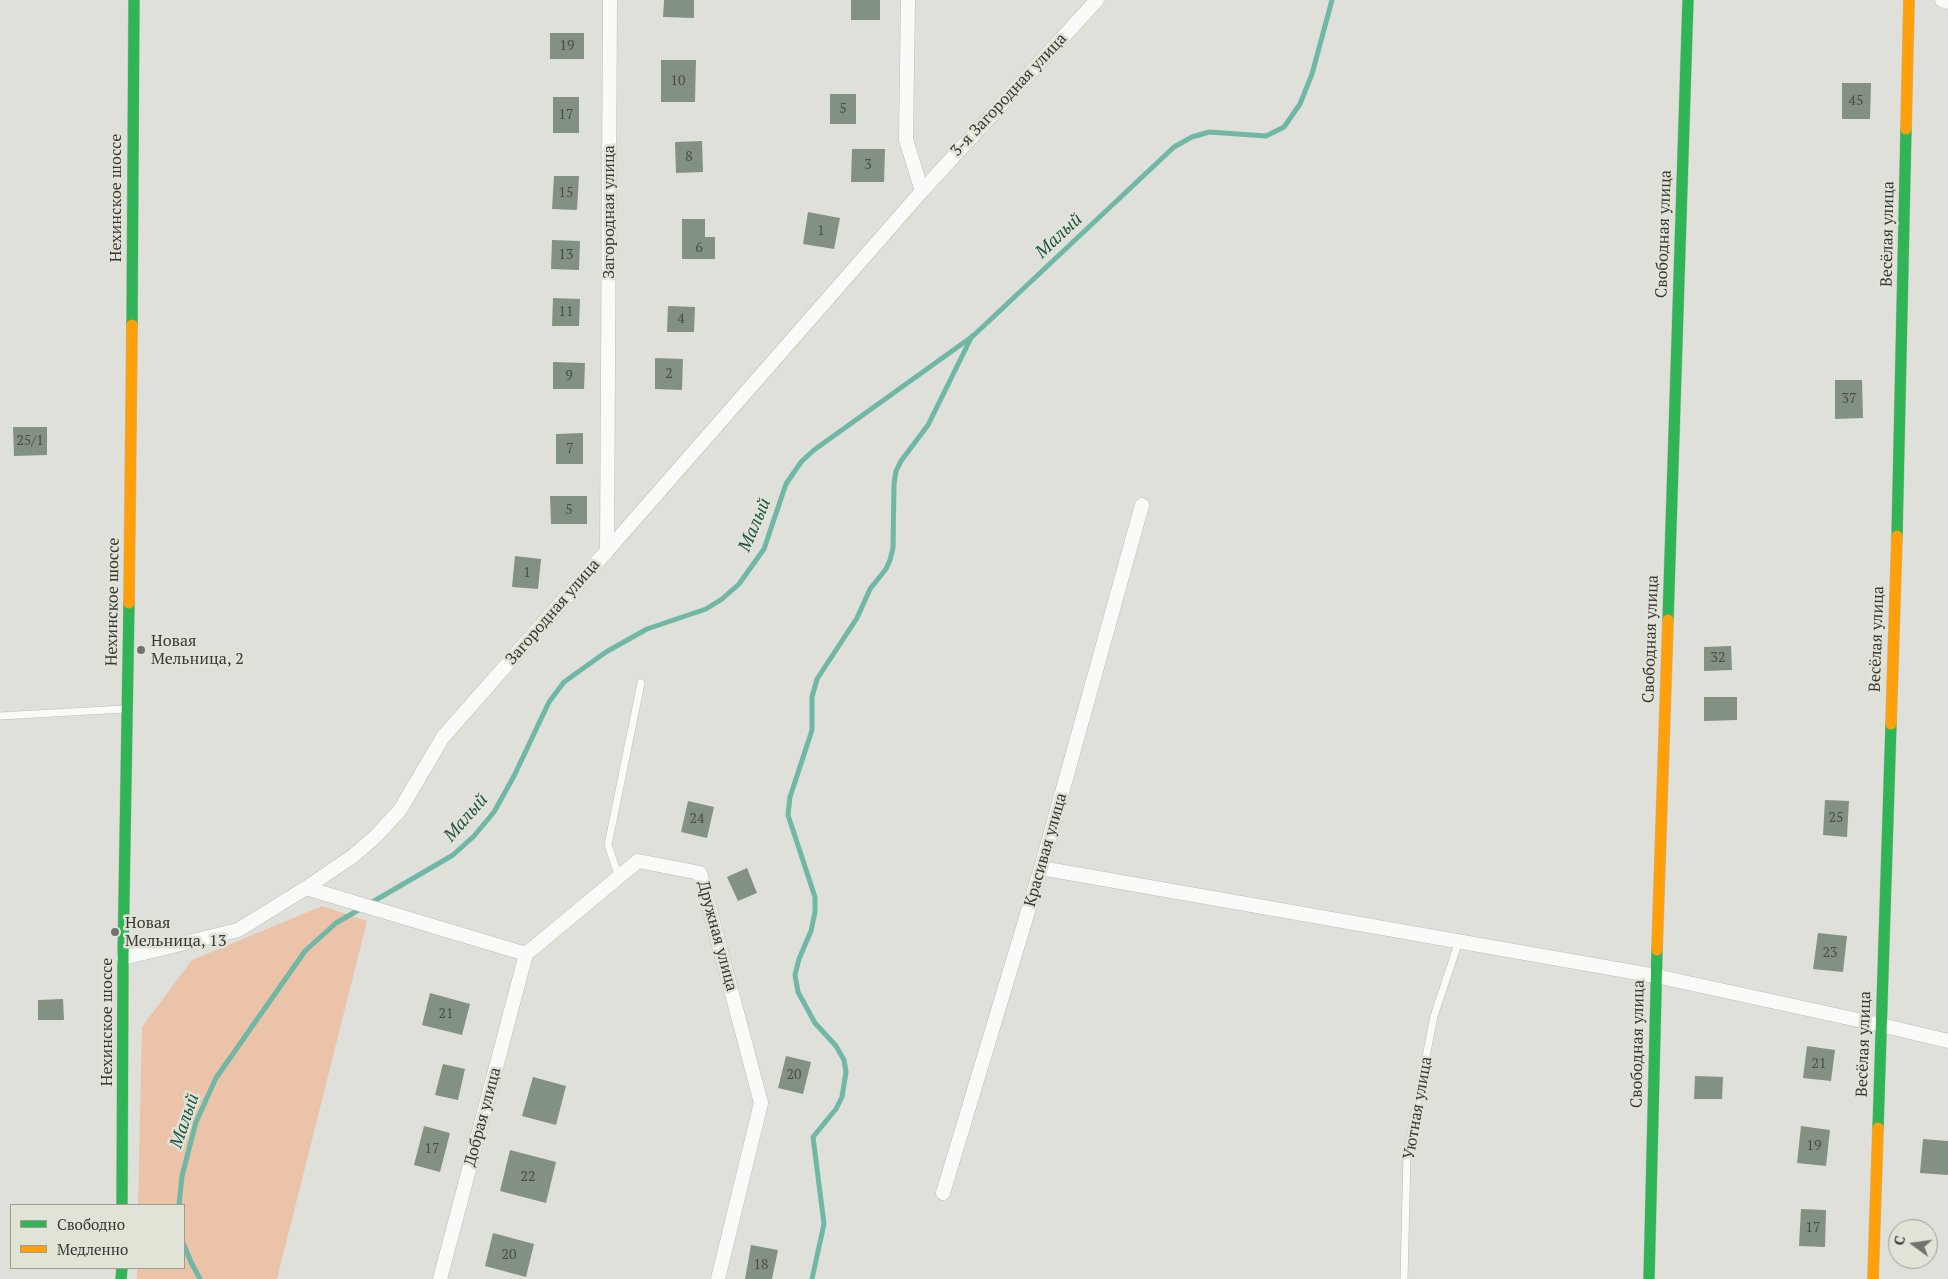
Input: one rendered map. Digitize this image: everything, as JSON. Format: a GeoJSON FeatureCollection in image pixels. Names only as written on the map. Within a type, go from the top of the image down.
{"type":"FeatureCollection","features":[{"type":"Feature","properties":{"kind":"street","name":"Нехинское шоссе"},"geometry":{"type":"LineString","coordinates":[[122,1204],[134,0]]}},
{"type":"Feature","properties":{"kind":"street","name":"Загородная улица"},"geometry":{"type":"LineString","coordinates":[[124,958],[238,930],[353,856],[376,836],[400,810],[443,737],[607,551],[610,0]]}},
{"type":"Feature","properties":{"kind":"street"},"geometry":{"type":"LineString","coordinates":[[908,0],[906,140],[922,191]]}},
{"type":"Feature","properties":{"kind":"street","name":"3-я Загородная улица"},"geometry":{"type":"LineString","coordinates":[[607,551],[922,191],[1097,0]]}},
{"type":"Feature","properties":{"kind":"street","name":"Свободная улица"},"geometry":{"type":"LineString","coordinates":[[1649,1279],[1656,976],[1688,0]]}},
{"type":"Feature","properties":{"kind":"street","name":"Весёлая улица"},"geometry":{"type":"LineString","coordinates":[[1873,1279],[1902,403],[1909,0]]}},
{"type":"Feature","properties":{"kind":"street"},"geometry":{"type":"LineString","coordinates":[[1942,0],[1948,2]]}},
{"type":"Feature","properties":{"kind":"street","name":"Красивая улица"},"geometry":{"type":"LineString","coordinates":[[943,1193],[1041,868],[1142,506]]}},
{"type":"Feature","properties":{"kind":"street","name":"Дружная улица"},"geometry":{"type":"LineString","coordinates":[[526,954],[638,861],[700,873],[761,1103],[718,1279]]}},
{"type":"Feature","properties":{"kind":"street"},"geometry":{"type":"LineString","coordinates":[[1041,868],[1656,976],[1881,1025],[1948,1042]]}},
{"type":"Feature","properties":{"kind":"street"},"geometry":{"type":"LineString","coordinates":[[306,888],[526,954]]}},
{"type":"Feature","properties":{"kind":"street","name":"Добрая улица"},"geometry":{"type":"LineString","coordinates":[[440,1279],[526,954]]}},
{"type":"Feature","properties":{"kind":"lane"},"geometry":{"type":"LineString","coordinates":[[619,877],[608,846],[641,683]]}},
{"type":"Feature","properties":{"kind":"lane"},"geometry":{"type":"LineString","coordinates":[[0,716],[128,709]]}},
{"type":"Feature","properties":{"kind":"lane","name":"Уютная улица"},"geometry":{"type":"LineString","coordinates":[[1404,1279],[1408,1154],[1434,1016],[1459,941]]}},
{"type":"Feature","properties":{"kind":"shaded area"},"geometry":{"type":"Polygon","coordinates":[[[322,906],[367,921],[277,1279],[137,1279],[137,1269],[185,1269],[185,1204],[138,1204],[142,1027],[192,960],[322,906]]]}},
{"type":"Feature","properties":{"kind":"building"},"geometry":{"type":"Polygon","coordinates":[[[664,0],[694,0],[694,18],[663,17],[664,0]]]}},
{"type":"Feature","properties":{"kind":"building"},"geometry":{"type":"Polygon","coordinates":[[[851,0],[880,0],[880,20],[851,20],[851,0]]]}},
{"type":"Feature","properties":{"kind":"building"},"geometry":{"type":"Polygon","coordinates":[[[550,33],[584,33],[584,59],[550,59],[550,33]]]}},
{"type":"Feature","properties":{"kind":"building"},"geometry":{"type":"Polygon","coordinates":[[[661,60],[696,60],[695,102],[661,102],[661,60]]]}},
{"type":"Feature","properties":{"kind":"building"},"geometry":{"type":"Polygon","coordinates":[[[1842,83],[1871,83],[1870,119],[1842,119],[1842,83]]]}},
{"type":"Feature","properties":{"kind":"building"},"geometry":{"type":"Polygon","coordinates":[[[830,94],[856,94],[856,124],[830,124],[830,94]]]}},
{"type":"Feature","properties":{"kind":"building"},"geometry":{"type":"Polygon","coordinates":[[[553,97],[579,97],[579,133],[553,133],[553,97]]]}},
{"type":"Feature","properties":{"kind":"building"},"geometry":{"type":"Polygon","coordinates":[[[702,141],[703,172],[676,173],[675,142],[702,141]]]}},
{"type":"Feature","properties":{"kind":"building"},"geometry":{"type":"Polygon","coordinates":[[[852,149],[885,149],[884,182],[851,182],[852,149]]]}},
{"type":"Feature","properties":{"kind":"building"},"geometry":{"type":"Polygon","coordinates":[[[554,176],[579,176],[577,210],[552,209],[554,176]]]}},
{"type":"Feature","properties":{"kind":"building"},"geometry":{"type":"Polygon","coordinates":[[[808,212],[840,218],[834,249],[803,244],[808,212]]]}},
{"type":"Feature","properties":{"kind":"building"},"geometry":{"type":"Polygon","coordinates":[[[682,219],[705,219],[705,237],[715,237],[715,259],[682,259],[682,219]]]}},
{"type":"Feature","properties":{"kind":"building"},"geometry":{"type":"Polygon","coordinates":[[[552,240],[580,241],[579,270],[551,269],[552,240]]]}},
{"type":"Feature","properties":{"kind":"building"},"geometry":{"type":"Polygon","coordinates":[[[553,298],[580,299],[579,326],[552,326],[553,298]]]}},
{"type":"Feature","properties":{"kind":"building"},"geometry":{"type":"Polygon","coordinates":[[[668,306],[695,307],[694,332],[667,332],[668,306]]]}},
{"type":"Feature","properties":{"kind":"building"},"geometry":{"type":"Polygon","coordinates":[[[655,358],[683,359],[682,390],[655,389],[655,358]]]}},
{"type":"Feature","properties":{"kind":"building"},"geometry":{"type":"Polygon","coordinates":[[[553,362],[585,363],[584,389],[553,389],[553,362]]]}},
{"type":"Feature","properties":{"kind":"building"},"geometry":{"type":"Polygon","coordinates":[[[1835,380],[1862,380],[1863,418],[1835,419],[1835,380]]]}},
{"type":"Feature","properties":{"kind":"building"},"geometry":{"type":"Polygon","coordinates":[[[13,427],[47,427],[47,455],[14,456],[13,427]]]}},
{"type":"Feature","properties":{"kind":"building"},"geometry":{"type":"Polygon","coordinates":[[[583,433],[583,464],[556,464],[556,434],[583,433]]]}},
{"type":"Feature","properties":{"kind":"building"},"geometry":{"type":"Polygon","coordinates":[[[550,496],[587,496],[587,524],[551,524],[550,496]]]}},
{"type":"Feature","properties":{"kind":"building"},"geometry":{"type":"Polygon","coordinates":[[[515,556],[541,559],[538,589],[512,587],[515,556]]]}},
{"type":"Feature","properties":{"kind":"building"},"geometry":{"type":"Polygon","coordinates":[[[1731,646],[1732,670],[1704,671],[1704,647],[1731,646]]]}},
{"type":"Feature","properties":{"kind":"building"},"geometry":{"type":"Polygon","coordinates":[[[1704,697],[1737,697],[1737,720],[1704,721],[1704,697]]]}},
{"type":"Feature","properties":{"kind":"building"},"geometry":{"type":"Polygon","coordinates":[[[1825,800],[1849,801],[1847,837],[1823,835],[1825,800]]]}},
{"type":"Feature","properties":{"kind":"building"},"geometry":{"type":"Polygon","coordinates":[[[688,801],[714,807],[707,838],[681,832],[688,801]]]}},
{"type":"Feature","properties":{"kind":"building"},"geometry":{"type":"Polygon","coordinates":[[[747,868],[757,893],[738,901],[727,877],[747,868]]]}},
{"type":"Feature","properties":{"kind":"building"},"geometry":{"type":"Polygon","coordinates":[[[1818,933],[1847,936],[1843,972],[1813,969],[1818,933]]]}},
{"type":"Feature","properties":{"kind":"building"},"geometry":{"type":"Polygon","coordinates":[[[430,993],[470,1004],[462,1035],[422,1025],[430,993]]]}},
{"type":"Feature","properties":{"kind":"building"},"geometry":{"type":"Polygon","coordinates":[[[63,999],[64,1020],[38,1020],[38,1000],[63,999]]]}},
{"type":"Feature","properties":{"kind":"building"},"geometry":{"type":"Polygon","coordinates":[[[1807,1046],[1835,1050],[1831,1081],[1803,1078],[1807,1046]]]}},
{"type":"Feature","properties":{"kind":"building"},"geometry":{"type":"Polygon","coordinates":[[[786,1056],[811,1062],[803,1094],[778,1088],[786,1056]]]}},
{"type":"Feature","properties":{"kind":"building"},"geometry":{"type":"Polygon","coordinates":[[[443,1064],[465,1069],[458,1100],[435,1095],[443,1064]]]}},
{"type":"Feature","properties":{"kind":"building"},"geometry":{"type":"Polygon","coordinates":[[[1695,1076],[1723,1077],[1722,1099],[1694,1099],[1695,1076]]]}},
{"type":"Feature","properties":{"kind":"building"},"geometry":{"type":"Polygon","coordinates":[[[533,1077],[566,1086],[556,1125],[522,1116],[533,1077]]]}},
{"type":"Feature","properties":{"kind":"building"},"geometry":{"type":"Polygon","coordinates":[[[424,1126],[450,1133],[440,1172],[414,1165],[424,1126]]]}},
{"type":"Feature","properties":{"kind":"building"},"geometry":{"type":"Polygon","coordinates":[[[1801,1126],[1830,1130],[1826,1166],[1797,1163],[1801,1126]]]}},
{"type":"Feature","properties":{"kind":"building"},"geometry":{"type":"Polygon","coordinates":[[[1923,1139],[1948,1141],[1948,1175],[1920,1173],[1923,1139]]]}},
{"type":"Feature","properties":{"kind":"building"},"geometry":{"type":"Polygon","coordinates":[[[510,1150],[556,1162],[546,1203],[500,1191],[510,1150]]]}},
{"type":"Feature","properties":{"kind":"building"},"geometry":{"type":"Polygon","coordinates":[[[1801,1209],[1826,1210],[1825,1247],[1799,1246],[1801,1209]]]}},
{"type":"Feature","properties":{"kind":"building"},"geometry":{"type":"Polygon","coordinates":[[[493,1233],[534,1244],[526,1277],[485,1266],[493,1233]]]}},
{"type":"Feature","properties":{"kind":"building"},"geometry":{"type":"Polygon","coordinates":[[[751,1245],[778,1250],[772,1279],[745,1279],[751,1245]]]}},
{"type":"Feature","properties":{"kind":"waterway","name":"Малый"},"geometry":{"type":"LineString","coordinates":[[369,904],[453,855],[474,836],[494,812],[514,776],[549,702],[564,682],[606,652],[647,629],[706,609],[722,599],[739,584],[764,549],[786,484],[801,462],[814,450],[973,336],[1174,147],[1192,137],[1209,132],[1266,136],[1284,127],[1300,104],[1312,74],[1332,0]]}},
{"type":"Feature","properties":{"kind":"waterway"},"geometry":{"type":"LineString","coordinates":[[812,1279],[824,1224],[813,1137],[836,1109],[842,1097],[846,1072],[844,1060],[836,1046],[815,1023],[798,992],[795,975],[799,959],[811,931],[815,912],[815,897],[788,815],[790,797],[812,730],[812,697],[817,679],[857,618],[870,589],[886,569],[890,560],[893,548],[896,471],[901,461],[928,425],[972,336]]}},
{"type":"Feature","properties":{"kind":"waterway","name":"Малый"},"geometry":{"type":"LineString","coordinates":[[179,1204],[182,1176],[196,1122],[216,1078],[305,951],[336,923],[362,908]]}},
{"type":"Feature","properties":{"kind":"waterway","name":"Малый"},"geometry":{"type":"LineString","coordinates":[[185,1247],[200,1279]]}},
{"type":"Feature","properties":{"kind":"traffic: fast"},"geometry":{"type":"LineString","coordinates":[[132,325],[134,0]]}},
{"type":"Feature","properties":{"kind":"traffic: fast"},"geometry":{"type":"LineString","coordinates":[[1668,620],[1688,0]]}},
{"type":"Feature","properties":{"kind":"traffic: fast"},"geometry":{"type":"LineString","coordinates":[[1897,536],[1906,129]]}},
{"type":"Feature","properties":{"kind":"traffic: fast"},"geometry":{"type":"LineString","coordinates":[[122,1204],[123,958],[129,603]]}},
{"type":"Feature","properties":{"kind":"traffic: fast"},"geometry":{"type":"LineString","coordinates":[[1878,1128],[1891,724]]}},
{"type":"Feature","properties":{"kind":"traffic: fast"},"geometry":{"type":"LineString","coordinates":[[1649,1279],[1657,950]]}},
{"type":"Feature","properties":{"kind":"traffic: fast"},"geometry":{"type":"LineString","coordinates":[[121,1279],[122,1269]]}},
{"type":"Feature","properties":{"kind":"traffic: slow"},"geometry":{"type":"LineString","coordinates":[[1906,129],[1909,0]]}},
{"type":"Feature","properties":{"kind":"traffic: slow"},"geometry":{"type":"LineString","coordinates":[[129,603],[132,325]]}},
{"type":"Feature","properties":{"kind":"traffic: slow"},"geometry":{"type":"LineString","coordinates":[[1891,724],[1897,536]]}},
{"type":"Feature","properties":{"kind":"traffic: slow"},"geometry":{"type":"LineString","coordinates":[[1657,950],[1668,620]]}},
{"type":"Feature","properties":{"kind":"traffic: slow"},"geometry":{"type":"LineString","coordinates":[[1873,1279],[1878,1128]]}},
{"type":"Feature","properties":{"kind":"place","name":"Новая Мельница, 2"},"geometry":{"type":"Point","coordinates":[141,650]}},
{"type":"Feature","properties":{"kind":"place","name":"Новая Мельница, 13"},"geometry":{"type":"Point","coordinates":[115,932]}}]}
